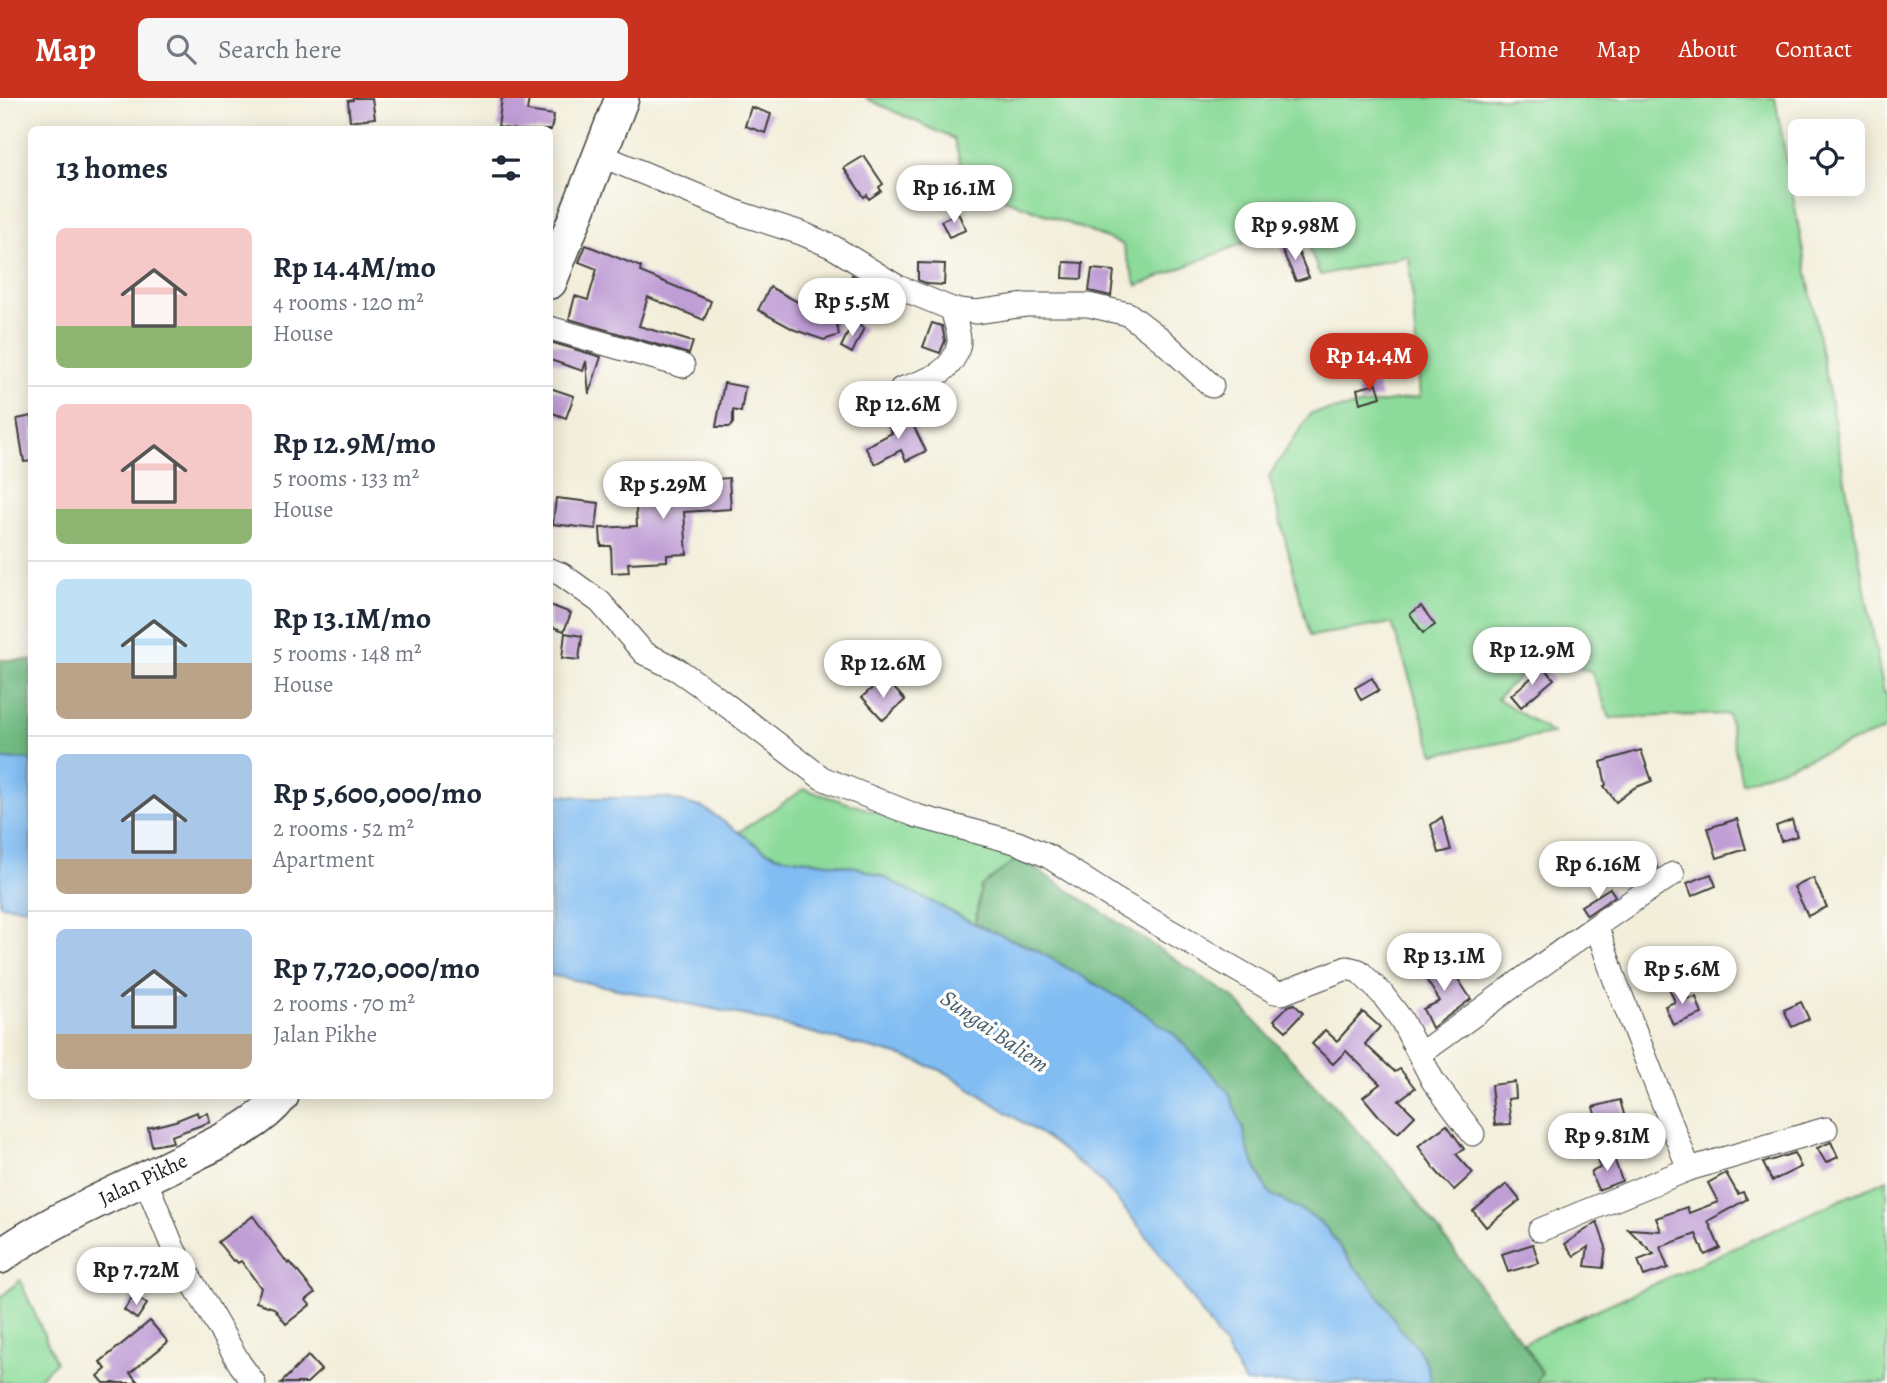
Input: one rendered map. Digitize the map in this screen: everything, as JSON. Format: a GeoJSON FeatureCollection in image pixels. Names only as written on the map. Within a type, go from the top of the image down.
{"type":"FeatureCollection","features":[{"type":"Feature","properties":{"kind":"highway"},"geometry":{"type":"LineString","coordinates":[[553,274],[622,98]]}},
{"type":"Feature","properties":{"kind":"highway","name":"Jalan Pikhe"},"geometry":{"type":"LineString","coordinates":[[0,1257],[99,1199],[145,1180],[221,1141],[262,1115],[279,1099]]}},
{"type":"Feature","properties":{"kind":"street"},"geometry":{"type":"LineString","coordinates":[[600,155],[742,214],[801,233],[833,247],[898,287],[952,309],[976,312],[1026,305],[1088,306],[1128,314],[1162,340],[1212,386]]}},
{"type":"Feature","properties":{"kind":"street"},"geometry":{"type":"LineString","coordinates":[[901,389],[930,379],[949,367],[960,341],[952,309]]}},
{"type":"Feature","properties":{"kind":"street"},"geometry":{"type":"LineString","coordinates":[[553,329],[683,366]]}},
{"type":"Feature","properties":{"kind":"street"},"geometry":{"type":"LineString","coordinates":[[553,571],[561,573],[600,602],[644,653],[678,670],[708,691],[822,778],[917,816],[1018,843],[1048,856],[1113,898],[1275,992],[1282,993],[1347,968],[1359,971],[1382,994],[1401,1019],[1433,1081],[1473,1134]]}},
{"type":"Feature","properties":{"kind":"street"},"geometry":{"type":"LineString","coordinates":[[1420,1054],[1567,946],[1672,874]]}},
{"type":"Feature","properties":{"kind":"street"},"geometry":{"type":"LineString","coordinates":[[1597,927],[1613,975],[1689,1169]]}},
{"type":"Feature","properties":{"kind":"street"},"geometry":{"type":"LineString","coordinates":[[1540,1230],[1689,1169],[1826,1129]]}},
{"type":"Feature","properties":{"kind":"street"},"geometry":{"type":"LineString","coordinates":[[145,1180],[174,1250],[240,1364],[254,1383]]}},
{"type":"Feature","properties":{"kind":"green space"},"geometry":{"type":"Polygon","coordinates":[[[865,98],[1775,98],[1788,169],[1788,196],[1793,196],[1884,693],[1887,693],[1887,729],[1742,783],[1728,714],[1610,718],[1591,671],[1538,658],[1497,698],[1553,734],[1434,754],[1392,623],[1310,636],[1269,476],[1311,413],[1420,397],[1409,256],[1320,275],[1298,221],[1137,286],[1122,244],[966,184],[954,139],[865,98]]]}},
{"type":"Feature","properties":{"kind":"green space"},"geometry":{"type":"Polygon","coordinates":[[[0,660],[28,660],[28,760],[0,759],[0,660]]]}},
{"type":"Feature","properties":{"kind":"green space"},"geometry":{"type":"Polygon","coordinates":[[[804,789],[1019,858],[981,886],[975,924],[883,877],[856,867],[778,856],[739,832],[804,789]]]}},
{"type":"Feature","properties":{"kind":"green space"},"geometry":{"type":"Polygon","coordinates":[[[1019,858],[1234,998],[1391,1167],[1523,1343],[1542,1373],[1536,1383],[1431,1383],[1427,1364],[1417,1347],[1401,1330],[1326,1228],[1302,1210],[1272,1195],[1266,1188],[1248,1150],[1243,1128],[1196,1059],[1175,1035],[1137,1008],[1034,949],[975,924],[981,886],[1019,858]]]}},
{"type":"Feature","properties":{"kind":"green space"},"geometry":{"type":"Polygon","coordinates":[[[1887,1179],[1887,1383],[1536,1383],[1542,1373],[1523,1343],[1887,1179]]]}},
{"type":"Feature","properties":{"kind":"green space"},"geometry":{"type":"Polygon","coordinates":[[[20,1280],[56,1362],[34,1383],[0,1383],[0,1298],[20,1280]]]}},
{"type":"Feature","properties":{"kind":"water"},"geometry":{"type":"Polygon","coordinates":[[[0,759],[28,760],[28,908],[0,905],[0,759]]]}},
{"type":"Feature","properties":{"kind":"water","name":"Sungai Baliem"},"geometry":{"type":"Polygon","coordinates":[[[553,794],[591,798],[666,798],[704,808],[763,849],[778,856],[856,867],[883,877],[975,924],[1034,949],[1137,1008],[1175,1035],[1228,1091],[1243,1128],[1248,1150],[1266,1188],[1272,1195],[1312,1216],[1326,1228],[1347,1258],[1372,1286],[1401,1330],[1417,1347],[1427,1364],[1431,1383],[1245,1383],[1225,1347],[1142,1230],[1103,1183],[1054,1143],[945,1072],[905,1057],[747,1016],[553,976],[553,794]]]}},
{"type":"Feature","properties":{"kind":"building"},"geometry":{"type":"Polygon","coordinates":[[[353,98],[372,98],[375,118],[350,121],[348,101],[353,98]]]}},
{"type":"Feature","properties":{"kind":"building"},"geometry":{"type":"Polygon","coordinates":[[[502,98],[529,98],[527,111],[554,115],[552,126],[498,126],[502,98]]]}},
{"type":"Feature","properties":{"kind":"building"},"geometry":{"type":"Polygon","coordinates":[[[751,107],[771,114],[765,133],[745,126],[751,107]]]}},
{"type":"Feature","properties":{"kind":"building"},"geometry":{"type":"Polygon","coordinates":[[[864,156],[883,184],[879,187],[881,191],[869,199],[867,195],[864,197],[844,168],[864,156]]]}},
{"type":"Feature","properties":{"kind":"building"},"geometry":{"type":"Polygon","coordinates":[[[958,213],[966,230],[949,237],[941,221],[958,213]]]}},
{"type":"Feature","properties":{"kind":"building"},"geometry":{"type":"Polygon","coordinates":[[[1294,242],[1309,277],[1296,281],[1281,248],[1294,242]]]}},
{"type":"Feature","properties":{"kind":"building"},"geometry":{"type":"Polygon","coordinates":[[[586,245],[641,267],[640,272],[711,301],[704,320],[648,297],[639,326],[693,342],[689,354],[569,319],[575,296],[588,300],[597,269],[579,262],[586,245]]]}},
{"type":"Feature","properties":{"kind":"building"},"geometry":{"type":"Polygon","coordinates":[[[1064,262],[1083,263],[1082,279],[1063,278],[1064,262]]]}},
{"type":"Feature","properties":{"kind":"building"},"geometry":{"type":"Polygon","coordinates":[[[918,263],[945,264],[944,285],[918,280],[918,263]]]}},
{"type":"Feature","properties":{"kind":"building"},"geometry":{"type":"Polygon","coordinates":[[[1092,269],[1114,271],[1111,296],[1089,291],[1092,269]]]}},
{"type":"Feature","properties":{"kind":"building"},"geometry":{"type":"Polygon","coordinates":[[[852,275],[866,284],[860,299],[844,293],[852,275]]]}},
{"type":"Feature","properties":{"kind":"building"},"geometry":{"type":"Polygon","coordinates":[[[770,287],[820,314],[834,311],[839,335],[824,340],[795,330],[758,310],[770,287]]]}},
{"type":"Feature","properties":{"kind":"building"},"geometry":{"type":"Polygon","coordinates":[[[853,322],[864,328],[852,353],[841,347],[853,322]]]}},
{"type":"Feature","properties":{"kind":"building"},"geometry":{"type":"Polygon","coordinates":[[[932,323],[942,326],[945,341],[940,353],[923,347],[932,323]]]}},
{"type":"Feature","properties":{"kind":"building"},"geometry":{"type":"Polygon","coordinates":[[[553,343],[601,357],[589,394],[586,361],[583,371],[553,361],[553,343]]]}},
{"type":"Feature","properties":{"kind":"building"},"geometry":{"type":"Polygon","coordinates":[[[724,383],[745,387],[741,412],[733,410],[733,423],[730,427],[716,427],[724,383]]]}},
{"type":"Feature","properties":{"kind":"building"},"geometry":{"type":"Polygon","coordinates":[[[1377,384],[1381,397],[1360,403],[1357,389],[1377,384]]]}},
{"type":"Feature","properties":{"kind":"building"},"geometry":{"type":"Polygon","coordinates":[[[553,389],[574,396],[566,418],[553,413],[553,389]]]}},
{"type":"Feature","properties":{"kind":"building"},"geometry":{"type":"Polygon","coordinates":[[[907,413],[926,451],[906,461],[901,450],[875,464],[865,447],[892,433],[887,423],[907,413]]]}},
{"type":"Feature","properties":{"kind":"building"},"geometry":{"type":"Polygon","coordinates":[[[28,417],[28,462],[24,462],[17,419],[28,417]]]}},
{"type":"Feature","properties":{"kind":"building"},"geometry":{"type":"Polygon","coordinates":[[[729,478],[731,509],[684,512],[687,554],[667,555],[667,561],[628,563],[629,572],[612,573],[611,546],[601,546],[600,528],[637,526],[635,490],[666,488],[665,483],[729,478]]]}},
{"type":"Feature","properties":{"kind":"building"},"geometry":{"type":"Polygon","coordinates":[[[556,498],[599,503],[596,529],[553,524],[556,498]]]}},
{"type":"Feature","properties":{"kind":"building"},"geometry":{"type":"Polygon","coordinates":[[[553,606],[571,613],[564,631],[553,627],[553,606]]]}},
{"type":"Feature","properties":{"kind":"building"},"geometry":{"type":"Polygon","coordinates":[[[1421,606],[1435,625],[1423,633],[1410,614],[1421,606]]]}},
{"type":"Feature","properties":{"kind":"building"},"geometry":{"type":"Polygon","coordinates":[[[565,633],[582,636],[579,660],[562,658],[565,633]]]}},
{"type":"Feature","properties":{"kind":"building"},"geometry":{"type":"Polygon","coordinates":[[[1544,667],[1554,679],[1521,707],[1511,695],[1544,667]]]}},
{"type":"Feature","properties":{"kind":"building"},"geometry":{"type":"Polygon","coordinates":[[[1372,678],[1379,690],[1361,700],[1355,688],[1372,678]]]}},
{"type":"Feature","properties":{"kind":"building"},"geometry":{"type":"Polygon","coordinates":[[[878,683],[885,691],[891,685],[905,700],[883,720],[862,697],[878,683]]]}},
{"type":"Feature","properties":{"kind":"building"},"geometry":{"type":"Polygon","coordinates":[[[1641,750],[1652,781],[1634,788],[1616,802],[1604,786],[1606,785],[1601,762],[1641,750]]]}},
{"type":"Feature","properties":{"kind":"building"},"geometry":{"type":"Polygon","coordinates":[[[1442,817],[1451,850],[1439,853],[1431,825],[1442,817]]]}},
{"type":"Feature","properties":{"kind":"building"},"geometry":{"type":"Polygon","coordinates":[[[1737,819],[1746,849],[1717,858],[1708,828],[1737,819]]]}},
{"type":"Feature","properties":{"kind":"building"},"geometry":{"type":"Polygon","coordinates":[[[1792,820],[1797,836],[1781,841],[1776,826],[1792,820]]]}},
{"type":"Feature","properties":{"kind":"building"},"geometry":{"type":"Polygon","coordinates":[[[1647,849],[1657,868],[1640,877],[1630,858],[1647,849]]]}},
{"type":"Feature","properties":{"kind":"building"},"geometry":{"type":"Polygon","coordinates":[[[1711,874],[1716,886],[1692,896],[1687,883],[1711,874]]]}},
{"type":"Feature","properties":{"kind":"building"},"geometry":{"type":"Polygon","coordinates":[[[1813,878],[1827,907],[1808,916],[1794,887],[1813,878]]]}},
{"type":"Feature","properties":{"kind":"building"},"geometry":{"type":"Polygon","coordinates":[[[1610,888],[1615,896],[1587,915],[1581,906],[1610,888]]]}},
{"type":"Feature","properties":{"kind":"building"},"geometry":{"type":"Polygon","coordinates":[[[1445,959],[1471,999],[1432,1028],[1423,1009],[1440,1001],[1422,973],[1445,959]]]}},
{"type":"Feature","properties":{"kind":"building"},"geometry":{"type":"Polygon","coordinates":[[[1681,983],[1689,999],[1696,997],[1702,1014],[1673,1025],[1665,1006],[1675,1002],[1669,988],[1681,983]]]}},
{"type":"Feature","properties":{"kind":"building"},"geometry":{"type":"Polygon","coordinates":[[[1801,1002],[1809,1019],[1792,1027],[1784,1010],[1801,1002]]]}},
{"type":"Feature","properties":{"kind":"building"},"geometry":{"type":"Polygon","coordinates":[[[1294,1004],[1303,1013],[1286,1031],[1274,1020],[1288,1006],[1294,1004]]]}},
{"type":"Feature","properties":{"kind":"building"},"geometry":{"type":"Polygon","coordinates":[[[1363,1012],[1380,1027],[1365,1044],[1395,1072],[1400,1069],[1415,1088],[1399,1100],[1415,1116],[1398,1133],[1363,1097],[1380,1084],[1346,1051],[1333,1064],[1312,1044],[1325,1030],[1337,1041],[1363,1012]]]}},
{"type":"Feature","properties":{"kind":"building"},"geometry":{"type":"Polygon","coordinates":[[[1515,1082],[1516,1098],[1508,1099],[1511,1124],[1495,1125],[1491,1085],[1515,1082]]]}},
{"type":"Feature","properties":{"kind":"building"},"geometry":{"type":"Polygon","coordinates":[[[1620,1100],[1627,1125],[1600,1132],[1593,1107],[1620,1100]]]}},
{"type":"Feature","properties":{"kind":"building"},"geometry":{"type":"Polygon","coordinates":[[[197,1112],[198,1116],[208,1113],[210,1122],[171,1136],[173,1142],[152,1146],[148,1128],[197,1112]]]}},
{"type":"Feature","properties":{"kind":"building"},"geometry":{"type":"Polygon","coordinates":[[[1447,1125],[1464,1149],[1456,1154],[1473,1173],[1454,1190],[1418,1146],[1447,1125]]]}},
{"type":"Feature","properties":{"kind":"building"},"geometry":{"type":"Polygon","coordinates":[[[1831,1142],[1838,1157],[1826,1163],[1817,1148],[1831,1142]]]}},
{"type":"Feature","properties":{"kind":"building"},"geometry":{"type":"Polygon","coordinates":[[[1794,1153],[1801,1167],[1772,1181],[1763,1163],[1794,1153]]]}},
{"type":"Feature","properties":{"kind":"building"},"geometry":{"type":"Polygon","coordinates":[[[1613,1155],[1622,1181],[1598,1190],[1591,1172],[1600,1168],[1597,1160],[1613,1155]]]}},
{"type":"Feature","properties":{"kind":"building"},"geometry":{"type":"Polygon","coordinates":[[[1726,1173],[1738,1194],[1743,1192],[1747,1199],[1708,1221],[1720,1248],[1705,1255],[1696,1234],[1660,1247],[1668,1268],[1644,1276],[1638,1260],[1654,1254],[1628,1229],[1661,1231],[1656,1218],[1687,1207],[1689,1213],[1718,1202],[1708,1183],[1726,1173]]]}},
{"type":"Feature","properties":{"kind":"building"},"geometry":{"type":"Polygon","coordinates":[[[1507,1184],[1520,1200],[1486,1227],[1473,1211],[1507,1184]]]}},
{"type":"Feature","properties":{"kind":"building"},"geometry":{"type":"Polygon","coordinates":[[[253,1216],[288,1264],[290,1262],[315,1293],[306,1300],[310,1305],[286,1324],[274,1308],[256,1302],[261,1288],[241,1261],[233,1261],[218,1242],[253,1216]]]}},
{"type":"Feature","properties":{"kind":"building"},"geometry":{"type":"Polygon","coordinates":[[[1597,1222],[1606,1247],[1603,1268],[1585,1266],[1588,1247],[1574,1256],[1565,1244],[1597,1222]]]}},
{"type":"Feature","properties":{"kind":"building"},"geometry":{"type":"Polygon","coordinates":[[[1533,1244],[1539,1263],[1508,1272],[1502,1254],[1533,1244]]]}},
{"type":"Feature","properties":{"kind":"building"},"geometry":{"type":"Polygon","coordinates":[[[134,1295],[147,1304],[137,1319],[124,1310],[134,1295]]]}},
{"type":"Feature","properties":{"kind":"building"},"geometry":{"type":"Polygon","coordinates":[[[150,1321],[168,1342],[130,1373],[139,1383],[104,1383],[98,1376],[106,1369],[100,1362],[150,1321]]]}},
{"type":"Feature","properties":{"kind":"building"},"geometry":{"type":"Polygon","coordinates":[[[308,1356],[321,1370],[307,1383],[281,1383],[308,1356]]]}}]}
